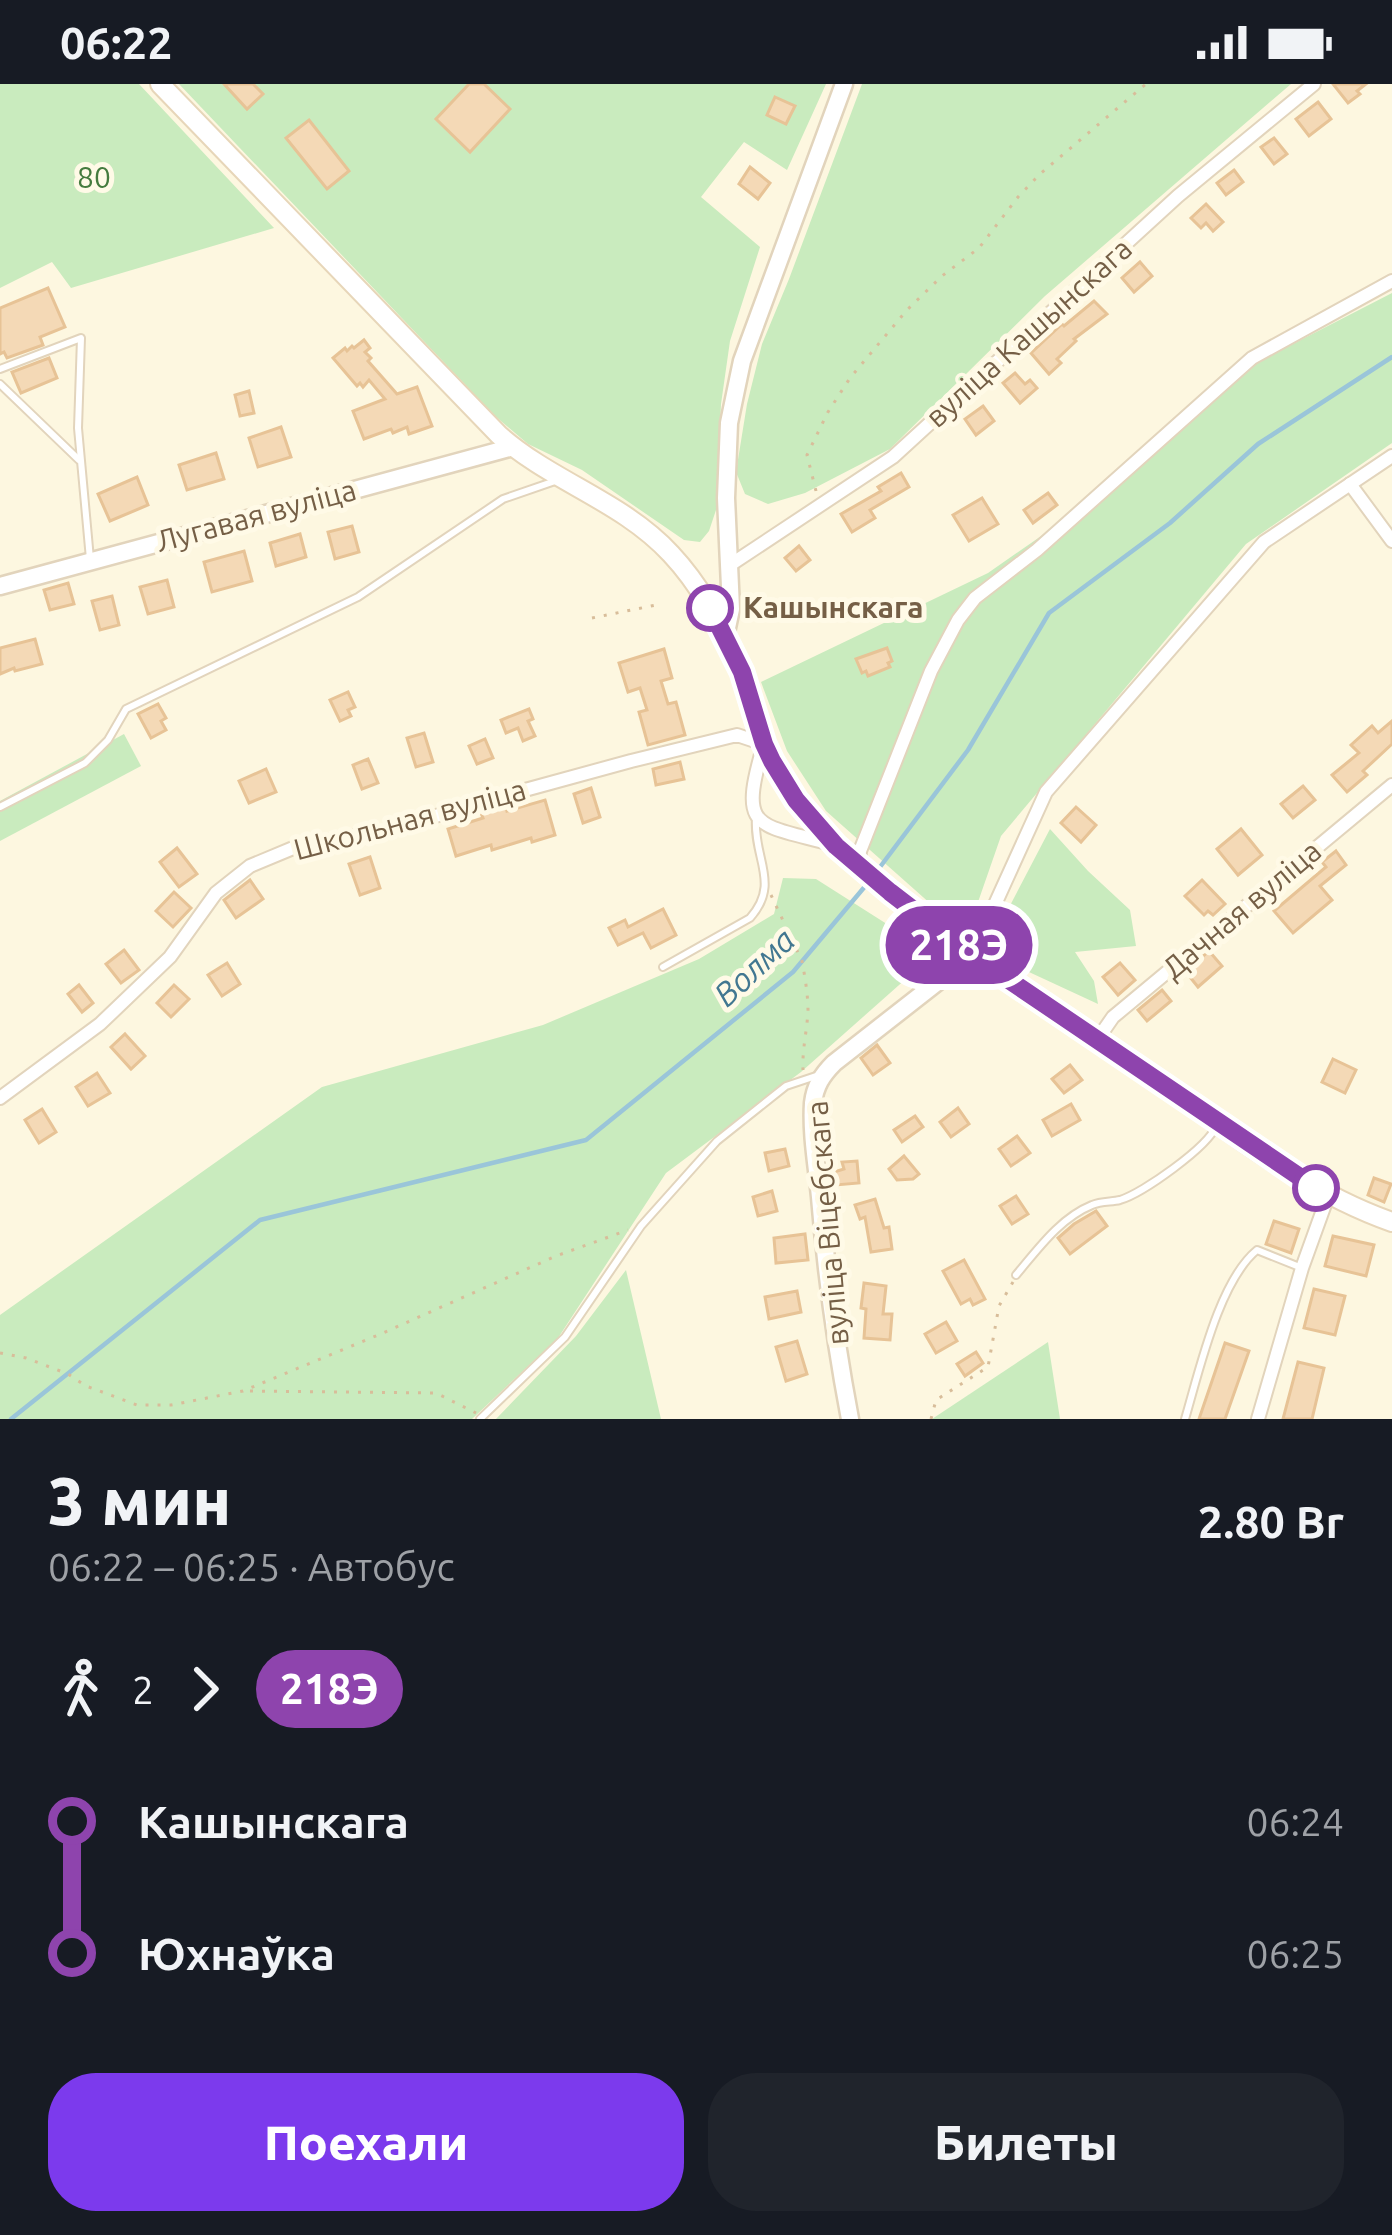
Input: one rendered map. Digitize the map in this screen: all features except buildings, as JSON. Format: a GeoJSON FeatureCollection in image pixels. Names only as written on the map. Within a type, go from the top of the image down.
{"type":"FeatureCollection","features":[{"type":"Feature","properties":{"kind":"main road"},"geometry":{"type":"LineString","coordinates":[[160,84],[513,448],[623,512],[650,532],[689,574],[742,672],[764,744],[796,800],[836,846],[972,955],[1218,1122],[1328,1196],[1392,1222]]}},
{"type":"Feature","properties":{"kind":"street"},"geometry":{"type":"LineString","coordinates":[[725,637],[731,609],[726,498],[730,423],[742,361],[844,84]]}},
{"type":"Feature","properties":{"kind":"street","name":"вуліца Кашынскага"},"geometry":{"type":"LineString","coordinates":[[730,565],[893,457],[1178,196],[1314,84]]}},
{"type":"Feature","properties":{"kind":"street"},"geometry":{"type":"LineString","coordinates":[[859,866],[860,851],[931,671],[975,598],[1037,550],[1252,358],[1392,281]]}},
{"type":"Feature","properties":{"kind":"street","name":"Лугавая вуліца"},"geometry":{"type":"LineString","coordinates":[[0,586],[513,448]]}},
{"type":"Feature","properties":{"kind":"street"},"geometry":{"type":"LineString","coordinates":[[972,955],[1046,792],[1264,542],[1392,456]]}},
{"type":"Feature","properties":{"kind":"street"},"geometry":{"type":"LineString","coordinates":[[1350,484],[1392,541]]}},
{"type":"Feature","properties":{"kind":"street"},"geometry":{"type":"LineString","coordinates":[[754,711],[737,735],[764,744],[753,779],[751,806],[756,818],[767,826],[836,846]]}},
{"type":"Feature","properties":{"kind":"street","name":"Школьная вуліца"},"geometry":{"type":"LineString","coordinates":[[0,1098],[100,1024],[170,957],[216,893],[250,866],[298,846],[392,830],[585,773],[737,735]]}},
{"type":"Feature","properties":{"kind":"street","name":"Дачная вуліца"},"geometry":{"type":"LineString","coordinates":[[1097,1040],[1113,1017],[1392,785]]}},
{"type":"Feature","properties":{"kind":"street","name":"вуліца Віцебскага"},"geometry":{"type":"LineString","coordinates":[[850,1419],[823,1230],[814,1140],[816,1087],[848,1051],[972,955]]}},
{"type":"Feature","properties":{"kind":"street"},"geometry":{"type":"LineString","coordinates":[[1258,1419],[1328,1196]]}},
{"type":"Feature","properties":{"kind":"lane"},"geometry":{"type":"LineString","coordinates":[[0,369],[81,338],[78,428],[90,561]]}},
{"type":"Feature","properties":{"kind":"lane"},"geometry":{"type":"LineString","coordinates":[[0,384],[81,462]]}},
{"type":"Feature","properties":{"kind":"lane"},"geometry":{"type":"LineString","coordinates":[[0,807],[85,763],[108,740],[126,710],[358,598],[502,499],[561,478]]}},
{"type":"Feature","properties":{"kind":"lane"},"geometry":{"type":"LineString","coordinates":[[663,967],[760,908],[767,889],[756,818]]}},
{"type":"Feature","properties":{"kind":"lane"},"geometry":{"type":"LineString","coordinates":[[482,1418],[565,1337],[641,1226],[717,1141],[786,1086],[823,1074]]}},
{"type":"Feature","properties":{"kind":"lane"},"geometry":{"type":"LineString","coordinates":[[1016,1275],[1053,1231],[1093,1204],[1124,1199],[1178,1165],[1213,1134],[1218,1122]]}},
{"type":"Feature","properties":{"kind":"lane"},"geometry":{"type":"LineString","coordinates":[[1185,1419],[1213,1326],[1245,1260],[1257,1250],[1302,1268]]}},
{"type":"Feature","properties":{"kind":"path"},"geometry":{"type":"LineString","coordinates":[[820,505],[807,455],[850,378],[907,310],[979,248],[1040,173],[1146,84]]}},
{"type":"Feature","properties":{"kind":"path"},"geometry":{"type":"LineString","coordinates":[[592,618],[656,605]]}},
{"type":"Feature","properties":{"kind":"path"},"geometry":{"type":"LineString","coordinates":[[767,889],[802,961],[808,1008],[803,1079]]}},
{"type":"Feature","properties":{"kind":"path"},"geometry":{"type":"LineString","coordinates":[[244,1391],[556,1256],[641,1226]]}},
{"type":"Feature","properties":{"kind":"path"},"geometry":{"type":"LineString","coordinates":[[931,1419],[936,1400],[988,1367],[999,1306],[1016,1275]]}},
{"type":"Feature","properties":{"kind":"path"},"geometry":{"type":"LineString","coordinates":[[0,1353],[26,1358],[137,1405],[171,1405],[244,1391],[436,1393],[482,1418]]}},
{"type":"Feature","properties":{"kind":"green space","name":"80"},"geometry":{"type":"Polygon","coordinates":[[[0,84],[139,84],[274,228],[71,288],[52,262],[0,288],[0,84]]]}},
{"type":"Feature","properties":{"kind":"green space"},"geometry":{"type":"Polygon","coordinates":[[[179,84],[826,84],[787,170],[744,142],[701,197],[760,247],[730,341],[721,404],[716,510],[700,542],[684,540],[582,470],[528,444],[495,416],[179,84]]]}},
{"type":"Feature","properties":{"kind":"green space"},"geometry":{"type":"Polygon","coordinates":[[[862,84],[1291,84],[1045,296],[890,449],[805,493],[768,504],[745,494],[736,472],[747,404],[762,344],[862,84]]]}},
{"type":"Feature","properties":{"kind":"green space"},"geometry":{"type":"Polygon","coordinates":[[[1392,293],[1392,443],[1246,544],[1001,836],[970,925],[959,929],[826,811],[787,751],[761,682],[988,573],[1090,502],[1258,362],[1392,293]]]}},
{"type":"Feature","properties":{"kind":"green space"},"geometry":{"type":"Polygon","coordinates":[[[124,734],[141,766],[0,841],[0,801],[124,734]]]}},
{"type":"Feature","properties":{"kind":"green space"},"geometry":{"type":"Polygon","coordinates":[[[1050,829],[1130,910],[1136,946],[1075,952],[1094,981],[1098,1004],[1014,965],[992,940],[1050,829]]]}},
{"type":"Feature","properties":{"kind":"green space"},"geometry":{"type":"Polygon","coordinates":[[[783,878],[816,879],[934,954],[801,1072],[666,1173],[558,1338],[472,1419],[0,1419],[0,1315],[322,1087],[543,1025],[699,959],[774,914],[783,878]]]}},
{"type":"Feature","properties":{"kind":"green space"},"geometry":{"type":"Polygon","coordinates":[[[626,1270],[661,1419],[496,1419],[576,1336],[626,1270]]]}},
{"type":"Feature","properties":{"kind":"green space"},"geometry":{"type":"Polygon","coordinates":[[[1048,1342],[1060,1419],[932,1419],[1048,1342]]]}},
{"type":"Feature","properties":{"kind":"waterway","name":"Волма"},"geometry":{"type":"LineString","coordinates":[[874,875],[968,750],[1049,613],[1170,523],[1258,444],[1392,357]]}},
{"type":"Feature","properties":{"kind":"waterway","name":"Волма"},"geometry":{"type":"LineString","coordinates":[[11,1419],[260,1220],[586,1140],[793,972],[867,884]]}},
{"type":"Feature","properties":{"kind":"bus line","name":"218Э"},"geometry":{"type":"LineString","coordinates":[[710,608],[742,672],[772,761],[796,800],[836,846],[972,955],[1316,1188]]}},
{"type":"Feature","properties":{"kind":"place","name":"Кашынскага"},"geometry":{"type":"Point","coordinates":[710,608]}}]}
